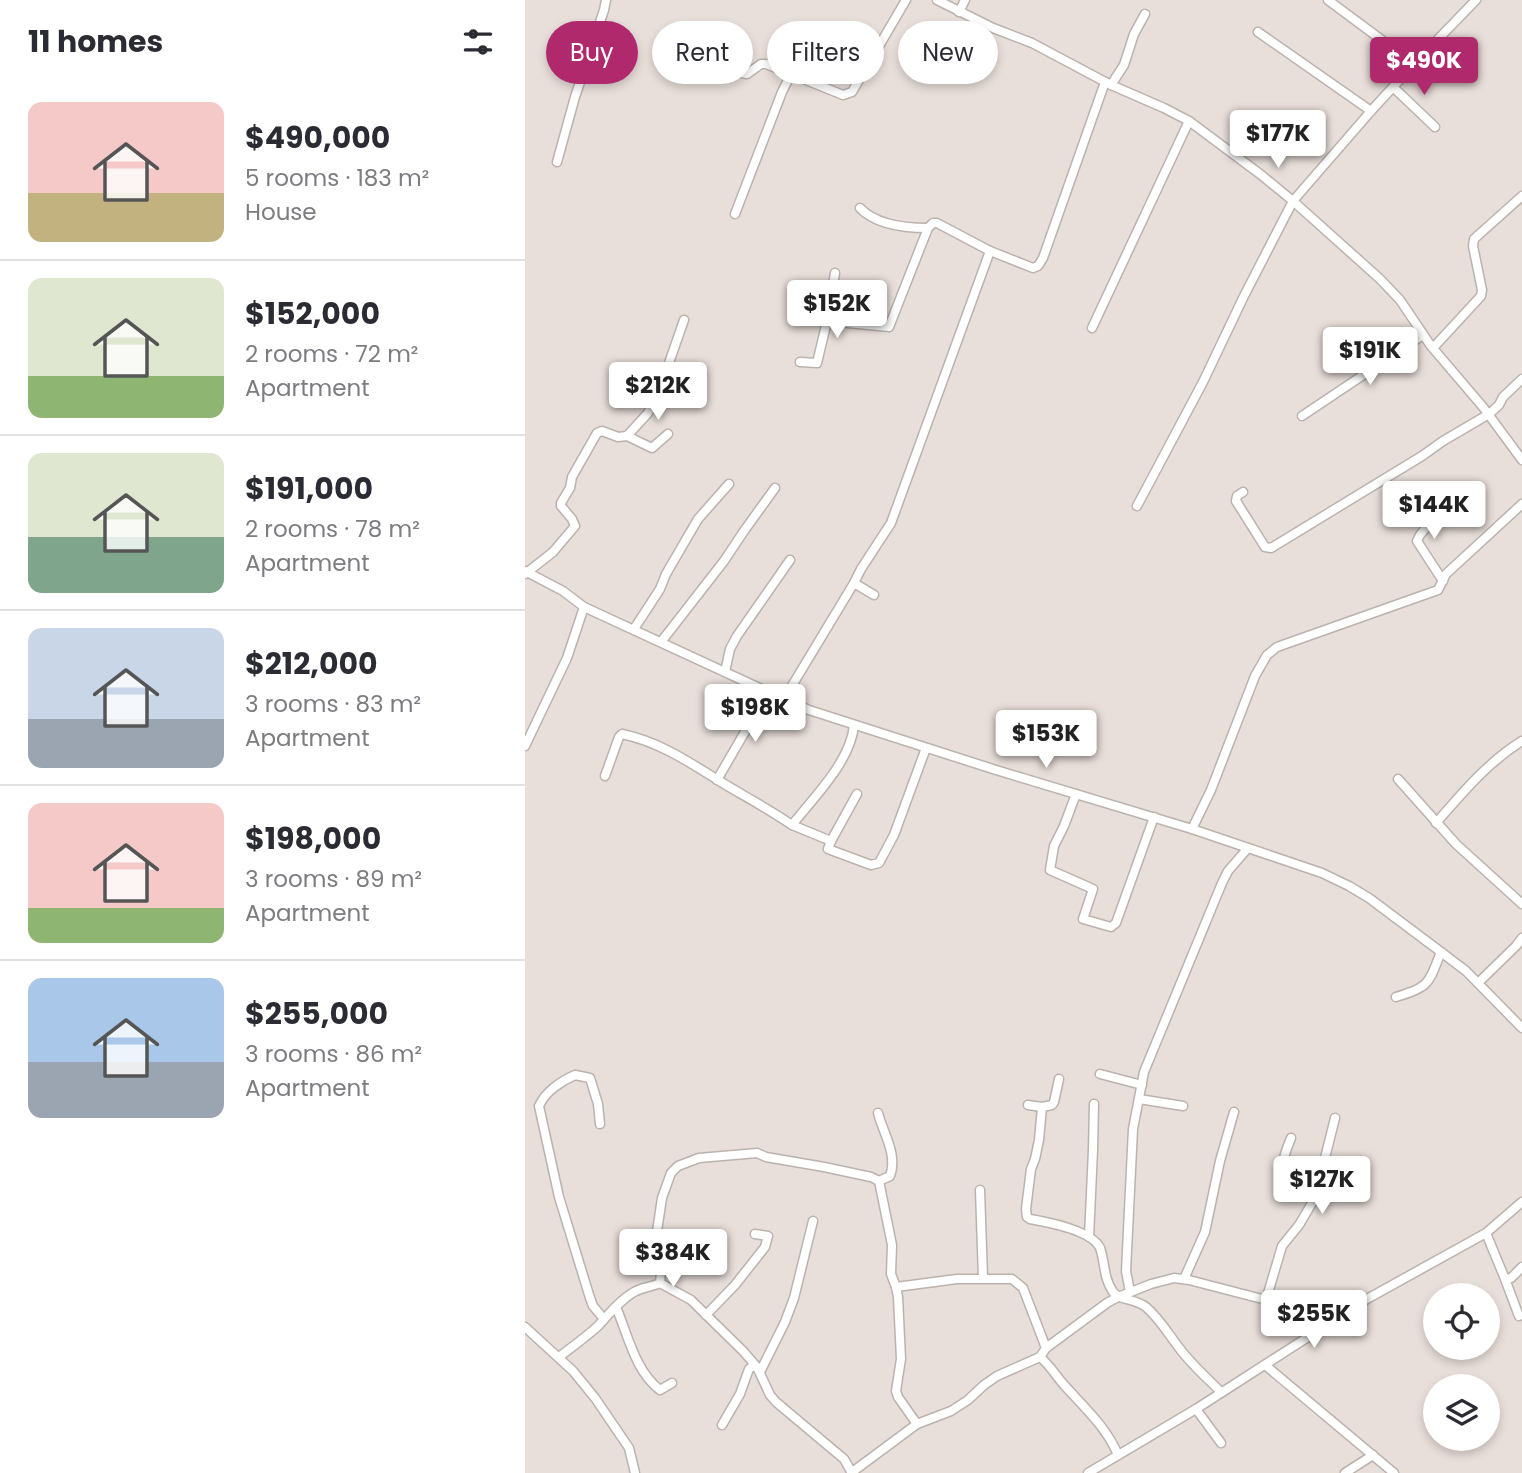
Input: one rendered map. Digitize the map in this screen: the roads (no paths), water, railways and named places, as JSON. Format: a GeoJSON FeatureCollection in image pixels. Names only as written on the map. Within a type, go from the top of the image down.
{"type":"FeatureCollection","features":[{"type":"Feature","properties":{"kind":"street"},"geometry":{"type":"LineString","coordinates":[[557,162],[605,0]]}},
{"type":"Feature","properties":{"kind":"street"},"geometry":{"type":"LineString","coordinates":[[884,37],[906,0]]}},
{"type":"Feature","properties":{"kind":"street"},"geometry":{"type":"LineString","coordinates":[[937,0],[1032,43],[1189,121],[1260,174],[1380,279],[1400,300],[1423,335],[1522,460]]}},
{"type":"Feature","properties":{"kind":"street"},"geometry":{"type":"LineString","coordinates":[[959,12],[965,0]]}},
{"type":"Feature","properties":{"kind":"street"},"geometry":{"type":"LineString","coordinates":[[1328,0],[1414,64]]}},
{"type":"Feature","properties":{"kind":"street"},"geometry":{"type":"LineString","coordinates":[[1137,506],[1203,382],[1293,201],[1371,111],[1476,0]]}},
{"type":"Feature","properties":{"kind":"street"},"geometry":{"type":"LineString","coordinates":[[827,321],[889,327],[930,224],[937,223],[990,251],[1033,268],[1041,263],[1108,83],[1124,65],[1134,34],[1145,14]]}},
{"type":"Feature","properties":{"kind":"street"},"geometry":{"type":"LineString","coordinates":[[1258,32],[1371,111]]}},
{"type":"Feature","properties":{"kind":"street"},"geometry":{"type":"LineString","coordinates":[[735,214],[786,84]]}},
{"type":"Feature","properties":{"kind":"street"},"geometry":{"type":"LineString","coordinates":[[816,84],[843,95],[852,92],[857,84]]}},
{"type":"Feature","properties":{"kind":"street"},"geometry":{"type":"LineString","coordinates":[[1393,87],[1435,127]]}},
{"type":"Feature","properties":{"kind":"street"},"geometry":{"type":"LineString","coordinates":[[1092,328],[1189,121]]}},
{"type":"Feature","properties":{"kind":"street"},"geometry":{"type":"LineString","coordinates":[[1433,348],[1481,296],[1473,246],[1475,239],[1522,196]]}},
{"type":"Feature","properties":{"kind":"street"},"geometry":{"type":"LineString","coordinates":[[860,208],[867,216],[877,220],[913,228],[928,228]]}},
{"type":"Feature","properties":{"kind":"street"},"geometry":{"type":"LineString","coordinates":[[784,699],[891,523],[990,251]]}},
{"type":"Feature","properties":{"kind":"street"},"geometry":{"type":"LineString","coordinates":[[800,362],[817,363],[835,274]]}},
{"type":"Feature","properties":{"kind":"street"},"geometry":{"type":"LineString","coordinates":[[627,436],[647,413],[662,383],[684,320]]}},
{"type":"Feature","properties":{"kind":"street"},"geometry":{"type":"LineString","coordinates":[[1302,416],[1423,335]]}},
{"type":"Feature","properties":{"kind":"street"},"geometry":{"type":"LineString","coordinates":[[1243,492],[1235,501],[1265,547],[1271,548],[1422,456],[1443,440],[1489,415],[1522,379]]}},
{"type":"Feature","properties":{"kind":"street"},"geometry":{"type":"LineString","coordinates":[[667,434],[652,448],[627,436],[618,437],[603,431],[597,433],[574,473],[570,488],[561,503],[575,526],[553,552],[525,572],[563,591],[584,607],[809,710],[1192,829],[1322,873],[1369,898],[1441,952],[1478,982],[1522,1028]]}},
{"type":"Feature","properties":{"kind":"street"},"geometry":{"type":"LineString","coordinates":[[634,629],[660,589],[698,519],[729,484]]}},
{"type":"Feature","properties":{"kind":"street"},"geometry":{"type":"LineString","coordinates":[[660,642],[724,561],[775,488]]}},
{"type":"Feature","properties":{"kind":"street"},"geometry":{"type":"LineString","coordinates":[[1443,581],[1417,541],[1446,504]]}},
{"type":"Feature","properties":{"kind":"street"},"geometry":{"type":"LineString","coordinates":[[1192,829],[1211,790],[1258,668],[1273,649],[1438,590],[1446,574],[1522,504]]}},
{"type":"Feature","properties":{"kind":"street"},"geometry":{"type":"LineString","coordinates":[[725,672],[730,649],[737,636],[790,560]]}},
{"type":"Feature","properties":{"kind":"street"},"geometry":{"type":"LineString","coordinates":[[854,583],[874,595]]}},
{"type":"Feature","properties":{"kind":"street"},"geometry":{"type":"LineString","coordinates":[[525,746],[567,658],[584,607]]}},
{"type":"Feature","properties":{"kind":"street"},"geometry":{"type":"LineString","coordinates":[[717,780],[768,692]]}},
{"type":"Feature","properties":{"kind":"street"},"geometry":{"type":"LineString","coordinates":[[792,825],[839,765],[853,738],[854,725]]}},
{"type":"Feature","properties":{"kind":"street"},"geometry":{"type":"LineString","coordinates":[[605,776],[618,737],[622,734],[636,737],[687,760],[792,825],[831,841]]}},
{"type":"Feature","properties":{"kind":"street"},"geometry":{"type":"LineString","coordinates":[[1436,822],[1504,752],[1522,741]]}},
{"type":"Feature","properties":{"kind":"street"},"geometry":{"type":"LineString","coordinates":[[856,794],[828,849],[871,865],[880,863],[894,835],[926,748]]}},
{"type":"Feature","properties":{"kind":"street"},"geometry":{"type":"LineString","coordinates":[[1398,779],[1457,844],[1522,904]]}},
{"type":"Feature","properties":{"kind":"street"},"geometry":{"type":"LineString","coordinates":[[1076,794],[1054,846],[1049,870],[1093,888],[1083,919],[1111,927],[1116,923],[1154,817]]}},
{"type":"Feature","properties":{"kind":"street"},"geometry":{"type":"LineString","coordinates":[[1130,1292],[1126,1271],[1133,1129],[1144,1072],[1222,883],[1228,871],[1248,848]]}},
{"type":"Feature","properties":{"kind":"street"},"geometry":{"type":"LineString","coordinates":[[1478,982],[1522,938]]}},
{"type":"Feature","properties":{"kind":"street"},"geometry":{"type":"LineString","coordinates":[[1396,997],[1421,989],[1428,983],[1441,952]]}},
{"type":"Feature","properties":{"kind":"street"},"geometry":{"type":"LineString","coordinates":[[1100,1074],[1142,1085]]}},
{"type":"Feature","properties":{"kind":"street"},"geometry":{"type":"LineString","coordinates":[[600,1124],[598,1104],[590,1078],[575,1075],[562,1081],[539,1106],[570,1236],[593,1306],[604,1319]]}},
{"type":"Feature","properties":{"kind":"street"},"geometry":{"type":"LineString","coordinates":[[1028,1105],[1052,1105],[1059,1079]]}},
{"type":"Feature","properties":{"kind":"street"},"geometry":{"type":"LineString","coordinates":[[1139,1099],[1184,1106]]}},
{"type":"Feature","properties":{"kind":"street"},"geometry":{"type":"LineString","coordinates":[[1089,1237],[1094,1104]]}},
{"type":"Feature","properties":{"kind":"street"},"geometry":{"type":"LineString","coordinates":[[1042,1107],[1037,1152],[1031,1169],[1027,1217],[1057,1224],[1099,1244],[1106,1278],[1112,1292],[1118,1297],[1143,1304],[1221,1392]]}},
{"type":"Feature","properties":{"kind":"street"},"geometry":{"type":"LineString","coordinates":[[1184,1279],[1205,1232],[1234,1112]]}},
{"type":"Feature","properties":{"kind":"street"},"geometry":{"type":"LineString","coordinates":[[878,1113],[889,1142],[892,1170],[890,1177],[879,1181]]}},
{"type":"Feature","properties":{"kind":"street"},"geometry":{"type":"LineString","coordinates":[[1266,1300],[1282,1246],[1312,1203],[1335,1118]]}},
{"type":"Feature","properties":{"kind":"street"},"geometry":{"type":"LineString","coordinates":[[1291,1139],[1283,1160],[1284,1166],[1317,1184]]}},
{"type":"Feature","properties":{"kind":"street"},"geometry":{"type":"LineString","coordinates":[[660,1283],[658,1218],[667,1181],[678,1166],[699,1158],[757,1153],[875,1178],[879,1181],[892,1245],[891,1274],[896,1287],[901,1359],[896,1391],[917,1424]]}},
{"type":"Feature","properties":{"kind":"street"},"geometry":{"type":"LineString","coordinates":[[980,1190],[983,1278]]}},
{"type":"Feature","properties":{"kind":"street"},"geometry":{"type":"LineString","coordinates":[[1088,1473],[1196,1409],[1385,1288],[1486,1233],[1522,1202]]}},
{"type":"Feature","properties":{"kind":"street"},"geometry":{"type":"LineString","coordinates":[[757,1369],[785,1322],[794,1298],[813,1221]]}},
{"type":"Feature","properties":{"kind":"street"},"geometry":{"type":"LineString","coordinates":[[1486,1233],[1519,1316]]}},
{"type":"Feature","properties":{"kind":"street"},"geometry":{"type":"LineString","coordinates":[[706,1315],[735,1285],[765,1247],[768,1236],[755,1234]]}},
{"type":"Feature","properties":{"kind":"street"},"geometry":{"type":"LineString","coordinates":[[1505,1279],[1511,1278],[1522,1267]]}},
{"type":"Feature","properties":{"kind":"street"},"geometry":{"type":"LineString","coordinates":[[896,1287],[957,1279],[1012,1279],[1023,1288],[1046,1348]]}},
{"type":"Feature","properties":{"kind":"street"},"geometry":{"type":"LineString","coordinates":[[660,1283],[691,1300],[757,1369],[776,1402],[844,1459],[852,1473],[917,1424],[951,1411],[997,1376],[1039,1357],[1046,1348],[1118,1297],[1167,1279],[1184,1279],[1266,1300],[1350,1310]]}},
{"type":"Feature","properties":{"kind":"street"},"geometry":{"type":"LineString","coordinates":[[559,1357],[589,1334],[625,1298],[640,1288],[660,1283]]}},
{"type":"Feature","properties":{"kind":"street"},"geometry":{"type":"LineString","coordinates":[[616,1307],[648,1380],[660,1390],[672,1383]]}},
{"type":"Feature","properties":{"kind":"street"},"geometry":{"type":"LineString","coordinates":[[525,1327],[582,1381],[627,1446],[635,1473]]}},
{"type":"Feature","properties":{"kind":"street"},"geometry":{"type":"LineString","coordinates":[[1039,1357],[1080,1400],[1114,1444],[1118,1455]]}},
{"type":"Feature","properties":{"kind":"street"},"geometry":{"type":"LineString","coordinates":[[1265,1364],[1394,1473]]}},
{"type":"Feature","properties":{"kind":"street"},"geometry":{"type":"LineString","coordinates":[[722,1425],[736,1401],[749,1369],[757,1369]]}},
{"type":"Feature","properties":{"kind":"street"},"geometry":{"type":"LineString","coordinates":[[1196,1409],[1221,1443]]}},
{"type":"Feature","properties":{"kind":"street"},"geometry":{"type":"LineString","coordinates":[[1345,1473],[1373,1455]]}}]}
